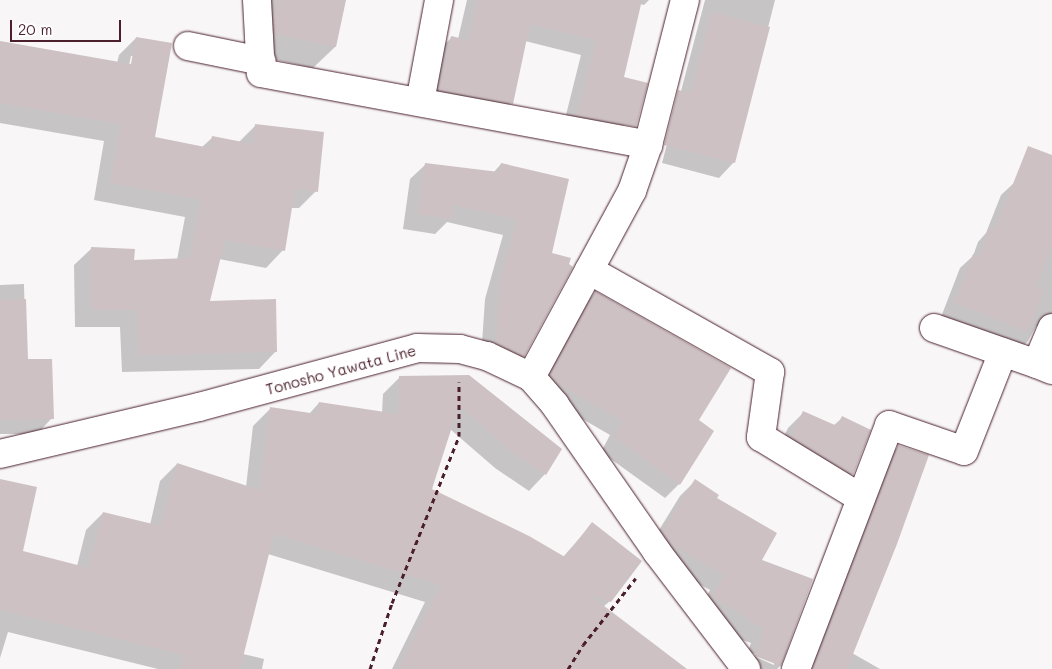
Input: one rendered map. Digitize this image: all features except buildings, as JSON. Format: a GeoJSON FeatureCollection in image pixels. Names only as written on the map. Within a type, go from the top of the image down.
{"type":"FeatureCollection","features":[{"type":"Feature","properties":{"kind":"street"},"geometry":{"type":"LineString","coordinates":[[257,0],[261,73],[648,146]]}},
{"type":"Feature","properties":{"kind":"street"},"geometry":{"type":"LineString","coordinates":[[420,102],[439,0]]}},
{"type":"Feature","properties":{"kind":"street"},"geometry":{"type":"LineString","coordinates":[[531,377],[632,191],[648,146],[685,0]]}},
{"type":"Feature","properties":{"kind":"street"},"geometry":{"type":"LineString","coordinates":[[188,46],[261,61]]}},
{"type":"Feature","properties":{"kind":"street"},"geometry":{"type":"LineString","coordinates":[[589,270],[770,372],[761,438],[861,498]]}},
{"type":"Feature","properties":{"kind":"street"},"geometry":{"type":"LineString","coordinates":[[934,328],[1044,367],[1052,328]]}},
{"type":"Feature","properties":{"kind":"street","name":"Tonosho Yawata Line"},"geometry":{"type":"LineString","coordinates":[[0,454],[199,408],[416,348],[460,349],[487,356],[531,377],[555,405],[657,552],[746,669]]}},
{"type":"Feature","properties":{"kind":"street"},"geometry":{"type":"LineString","coordinates":[[796,669],[889,425],[964,451],[1003,352]]}},
{"type":"Feature","properties":{"kind":"path"},"geometry":{"type":"LineString","coordinates":[[370,669],[392,603],[459,436],[460,349]]}},
{"type":"Feature","properties":{"kind":"path"},"geometry":{"type":"LineString","coordinates":[[568,669],[583,645],[657,552]]}}]}
